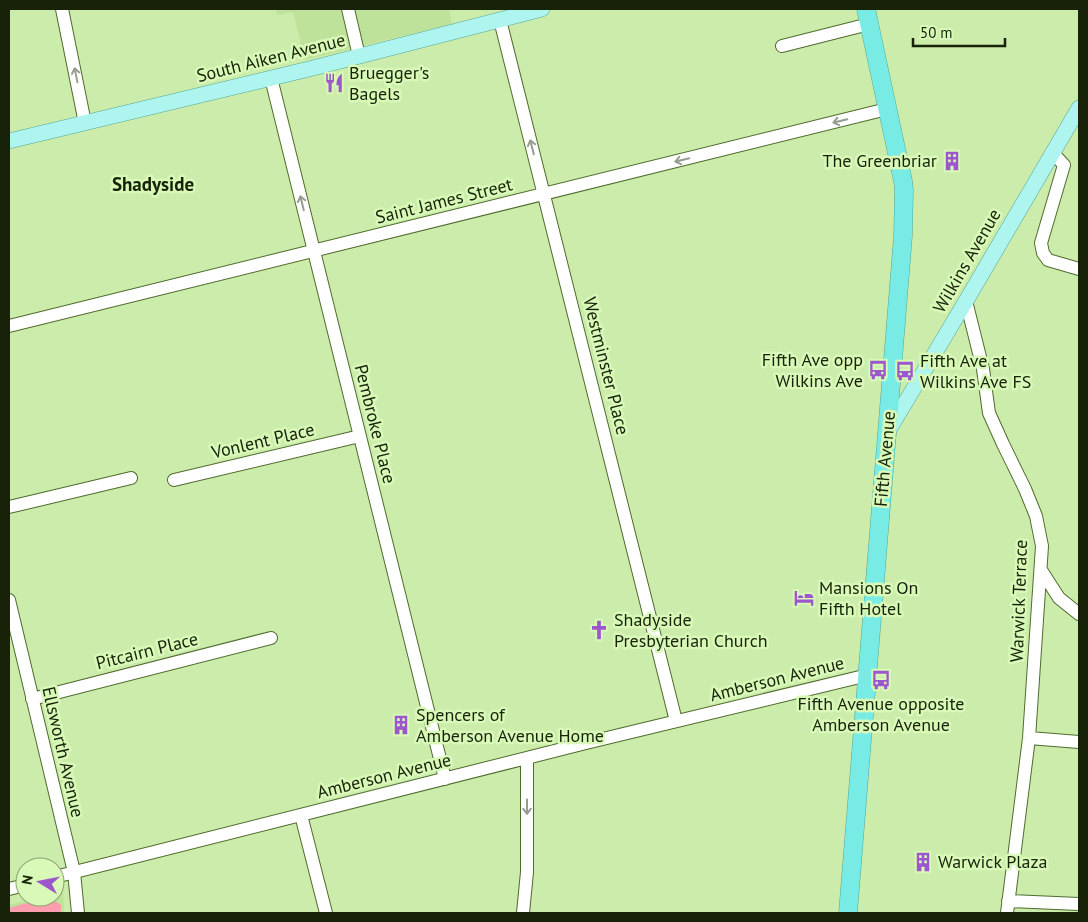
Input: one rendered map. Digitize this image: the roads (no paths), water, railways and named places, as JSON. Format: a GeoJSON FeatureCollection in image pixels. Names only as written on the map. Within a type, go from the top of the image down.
{"type":"FeatureCollection","features":[{"type":"Feature","properties":{"kind":"highway","name":"Fifth Avenue"},"geometry":{"type":"LineString","coordinates":[[848,913],[903,236],[904,190],[867,16]]}},
{"type":"Feature","properties":{"kind":"main road","name":"South Aiken Avenue"},"geometry":{"type":"LineString","coordinates":[[9,141],[271,78],[542,9]]}},
{"type":"Feature","properties":{"kind":"main road","name":"Wilkins Avenue"},"geometry":{"type":"LineString","coordinates":[[887,433],[1079,108]]}},
{"type":"Feature","properties":{"kind":"street"},"geometry":{"type":"LineString","coordinates":[[62,9],[86,123]]}},
{"type":"Feature","properties":{"kind":"street"},"geometry":{"type":"LineString","coordinates":[[348,9],[359,56]]}},
{"type":"Feature","properties":{"kind":"street"},"geometry":{"type":"LineString","coordinates":[[782,46],[867,16]]}},
{"type":"Feature","properties":{"kind":"street","name":"Westminster Place"},"geometry":{"type":"LineString","coordinates":[[500,20],[676,721]]}},
{"type":"Feature","properties":{"kind":"street","name":"Pembroke Place"},"geometry":{"type":"LineString","coordinates":[[271,78],[445,779]]}},
{"type":"Feature","properties":{"kind":"street","name":"Saint James Street"},"geometry":{"type":"LineString","coordinates":[[9,326],[887,109]]}},
{"type":"Feature","properties":{"kind":"street"},"geometry":{"type":"LineString","coordinates":[[1053,152],[1064,165],[1041,243],[1043,253],[1048,260],[1079,269]]}},
{"type":"Feature","properties":{"kind":"street","name":"Warwick Terrace"},"geometry":{"type":"LineString","coordinates":[[966,301],[983,370],[989,413],[1036,516],[1042,546],[1029,738],[1007,907]]}},
{"type":"Feature","properties":{"kind":"street","name":"Vonlent Place"},"geometry":{"type":"LineString","coordinates":[[174,480],[360,436]]}},
{"type":"Feature","properties":{"kind":"street"},"geometry":{"type":"LineString","coordinates":[[9,507],[131,478]]}},
{"type":"Feature","properties":{"kind":"street"},"geometry":{"type":"LineString","coordinates":[[1041,570],[1059,598],[1079,614]]}},
{"type":"Feature","properties":{"kind":"street","name":"Ellsworth Avenue"},"geometry":{"type":"LineString","coordinates":[[9,600],[74,872],[78,913]]}},
{"type":"Feature","properties":{"kind":"street","name":"Pitcairn Place"},"geometry":{"type":"LineString","coordinates":[[32,699],[271,638]]}},
{"type":"Feature","properties":{"kind":"street","name":"Amberson Avenue"},"geometry":{"type":"LineString","coordinates":[[65,874],[676,721],[868,675]]}},
{"type":"Feature","properties":{"kind":"street"},"geometry":{"type":"LineString","coordinates":[[1029,738],[1079,742]]}},
{"type":"Feature","properties":{"kind":"street"},"geometry":{"type":"LineString","coordinates":[[523,913],[527,872],[527,759]]}},
{"type":"Feature","properties":{"kind":"street"},"geometry":{"type":"LineString","coordinates":[[301,815],[326,913]]}},
{"type":"Feature","properties":{"kind":"street"},"geometry":{"type":"LineString","coordinates":[[1007,907],[1079,904]]}},
{"type":"Feature","properties":{"kind":"place","name":"Bruegger's Bagels"},"geometry":{"type":"Point","coordinates":[334,83]}},
{"type":"Feature","properties":{"kind":"place","name":"The Greenbriar"},"geometry":{"type":"Point","coordinates":[952,161]}},
{"type":"Feature","properties":{"kind":"place","name":"Fifth Ave opp Wilkins Ave"},"geometry":{"type":"Point","coordinates":[878,370]}},
{"type":"Feature","properties":{"kind":"place","name":"Fifth Ave at Wilkins Ave FS"},"geometry":{"type":"Point","coordinates":[905,371]}},
{"type":"Feature","properties":{"kind":"place","name":"Mansions On Fifth Hotel"},"geometry":{"type":"Point","coordinates":[804,598]}},
{"type":"Feature","properties":{"kind":"place","name":"Shadyside Presbyterian Church"},"geometry":{"type":"Point","coordinates":[599,630]}},
{"type":"Feature","properties":{"kind":"place","name":"Fifth Avenue opposite Amberson Avenue"},"geometry":{"type":"Point","coordinates":[881,680]}},
{"type":"Feature","properties":{"kind":"place","name":"Spencers of Amberson Avenue Home"},"geometry":{"type":"Point","coordinates":[401,725]}},
{"type":"Feature","properties":{"kind":"place","name":"Warwick Plaza"},"geometry":{"type":"Point","coordinates":[923,862]}},
{"type":"Feature","properties":{"kind":"district","name":"Shadyside"},"geometry":{"type":"Point","coordinates":[153,184]}}]}
